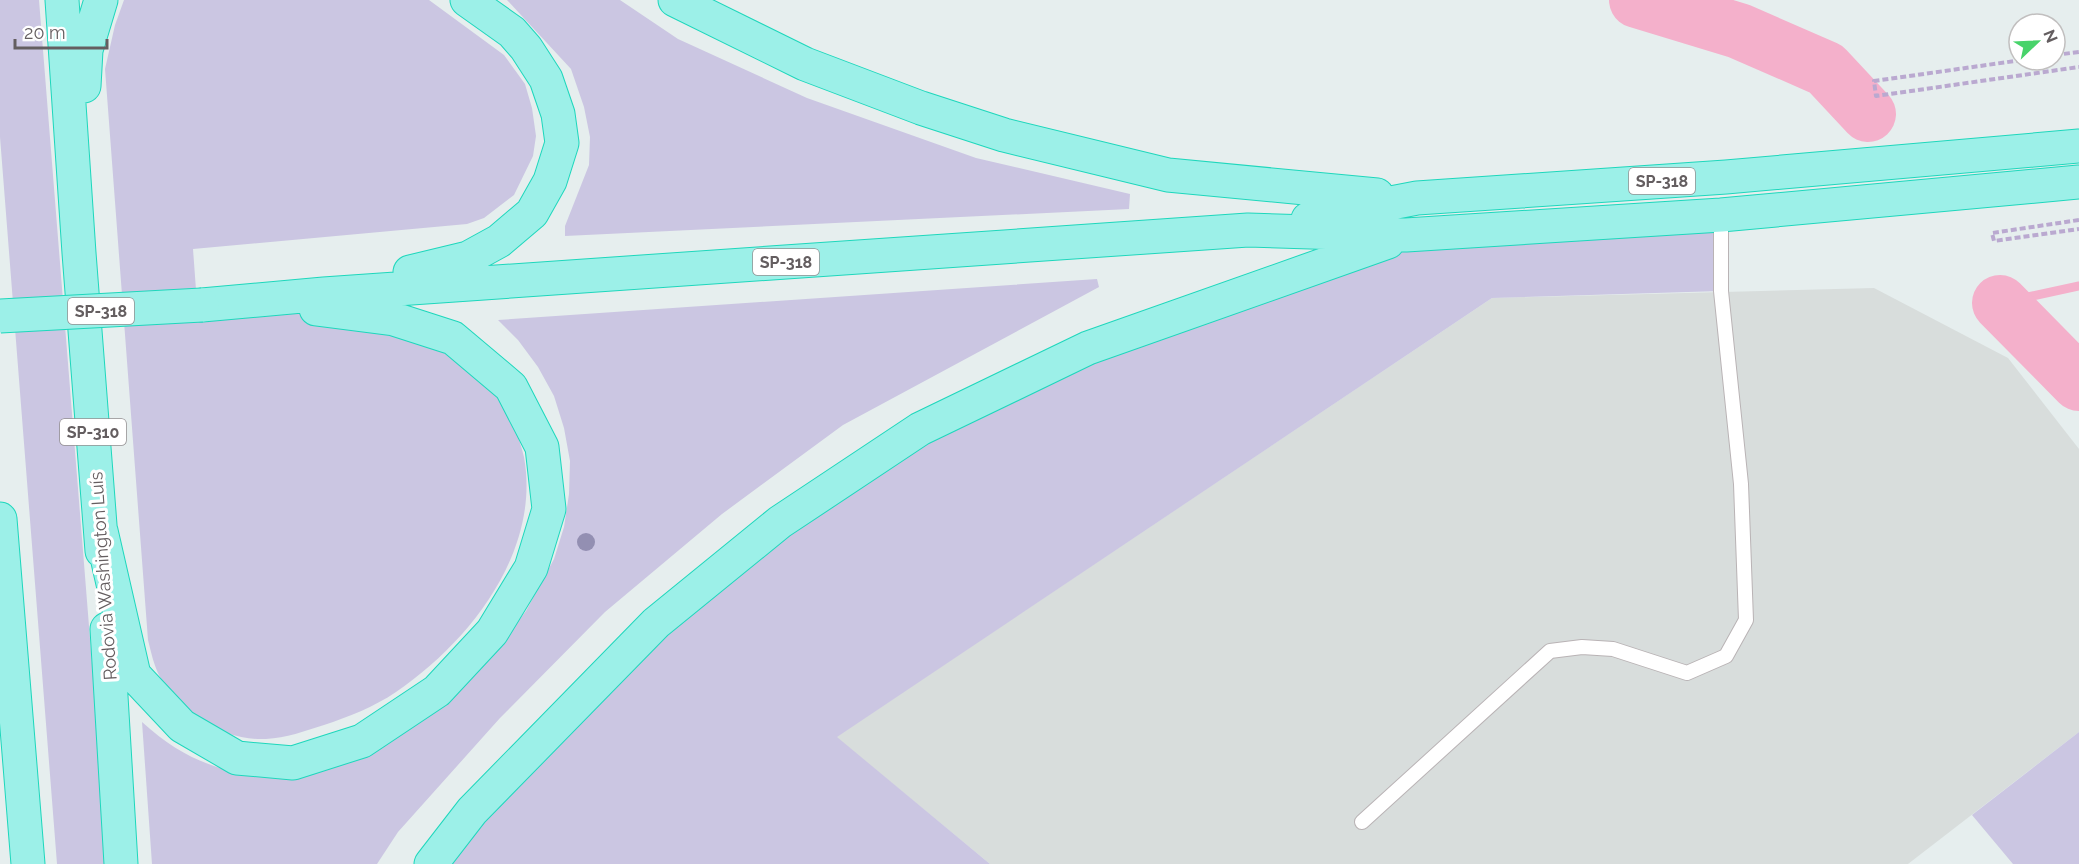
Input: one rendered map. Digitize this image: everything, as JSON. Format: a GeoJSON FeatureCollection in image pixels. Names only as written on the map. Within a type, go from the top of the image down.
{"type":"FeatureCollection","features":[{"type":"Feature","properties":{"kind":"highway","name":"Rodovia Washington Luís"},"geometry":{"type":"LineString","coordinates":[[62,0],[101,531],[121,864]]}},
{"type":"Feature","properties":{"kind":"highway"},"geometry":{"type":"LineString","coordinates":[[79,253],[86,50],[101,0]]}},
{"type":"Feature","properties":{"kind":"highway"},"geometry":{"type":"LineString","coordinates":[[324,294],[468,258],[499,241],[532,213],[550,181],[562,143],[558,114],[546,79],[526,48],[512,32],[467,0]]}},
{"type":"Feature","properties":{"kind":"highway"},"geometry":{"type":"LineString","coordinates":[[675,0],[805,64],[921,108],[1004,135],[1168,175],[1417,198]]}},
{"type":"Feature","properties":{"kind":"highway","name":"SP-318"},"geometry":{"type":"LineString","coordinates":[[1248,230],[1417,198],[1726,177],[2079,146]]}},
{"type":"Feature","properties":{"kind":"highway","name":"SP-318"},"geometry":{"type":"LineString","coordinates":[[0,316],[202,305],[324,294],[1248,230],[1406,235],[1721,215],[2079,183]]}},
{"type":"Feature","properties":{"kind":"highway"},"geometry":{"type":"LineString","coordinates":[[432,864],[472,811],[656,623],[780,522],[920,429],[1088,348],[1406,235]]}},
{"type":"Feature","properties":{"kind":"highway"},"geometry":{"type":"LineString","coordinates":[[101,531],[134,675],[182,726],[237,758],[293,763],[362,741],[437,691],[492,632],[531,568],[549,509],[542,447],[511,387],[453,338],[394,319],[255,300]]}},
{"type":"Feature","properties":{"kind":"highway"},"geometry":{"type":"LineString","coordinates":[[0,519],[28,864]]}},
{"type":"Feature","properties":{"kind":"lane"},"geometry":{"type":"LineString","coordinates":[[1362,822],[1550,651],[1582,647],[1612,649],[1687,673],[1726,656],[1746,620],[1741,484],[1721,291],[1721,215]]}},
{"type":"Feature","properties":{"kind":"path"},"geometry":{"type":"LineString","coordinates":[[2007,62],[1874,81],[1876,96],[2044,72]]}},
{"type":"Feature","properties":{"kind":"path"},"geometry":{"type":"LineString","coordinates":[[2079,220],[1992,233],[1994,241],[2079,229]]}},
{"type":"Feature","properties":{"kind":"shaded area"},"geometry":{"type":"Polygon","coordinates":[[[0,0],[39,0],[108,864],[57,864],[0,137],[0,0]]]}},
{"type":"Feature","properties":{"kind":"shaded area"},"geometry":{"type":"Polygon","coordinates":[[[124,0],[429,0],[504,55],[525,84],[532,108],[536,136],[533,156],[514,195],[484,218],[467,224],[193,249],[198,317],[272,311],[348,310],[402,318],[493,384],[516,430],[524,457],[526,492],[522,526],[510,559],[494,591],[474,620],[450,647],[388,697],[342,719],[288,736],[266,739],[250,738],[219,730],[205,723],[179,703],[160,677],[148,640],[105,69],[115,25],[124,0]]]}},
{"type":"Feature","properties":{"kind":"shaded area"},"geometry":{"type":"Polygon","coordinates":[[[507,0],[620,0],[678,39],[807,98],[976,158],[1130,194],[1129,209],[565,236],[565,226],[589,165],[590,137],[584,107],[571,69],[507,0]]]}},
{"type":"Feature","properties":{"kind":"shaded area"},"geometry":{"type":"Polygon","coordinates":[[[1721,215],[1721,291],[1492,298],[837,737],[990,864],[431,864],[656,623],[920,429],[1406,235],[1721,215]]]}},
{"type":"Feature","properties":{"kind":"shaded area"},"geometry":{"type":"Polygon","coordinates":[[[1097,279],[1099,287],[843,425],[722,514],[605,612],[500,718],[398,832],[377,864],[152,864],[142,722],[170,744],[199,760],[230,770],[265,776],[490,658],[526,611],[554,559],[564,527],[569,494],[570,461],[564,428],[554,396],[538,367],[518,340],[498,320],[1097,279]]]}},
{"type":"Feature","properties":{"kind":"shaded area"},"geometry":{"type":"Polygon","coordinates":[[[1874,288],[2008,358],[2079,449],[2079,732],[1908,864],[990,864],[836,737],[1492,298],[1874,288]]]}},
{"type":"Feature","properties":{"kind":"shaded area"},"geometry":{"type":"Polygon","coordinates":[[[2079,732],[2079,864],[2013,864],[1972,815],[2079,732]]]}},
{"type":"Feature","properties":{"kind":"waterway"},"geometry":{"type":"LineString","coordinates":[[1637,0],[1739,31],[1826,69],[1868,114]]}},
{"type":"Feature","properties":{"kind":"waterway"},"geometry":{"type":"LineString","coordinates":[[2000,303],[2079,286]]}},
{"type":"Feature","properties":{"kind":"waterway"},"geometry":{"type":"LineString","coordinates":[[2000,303],[2079,383]]}}]}
